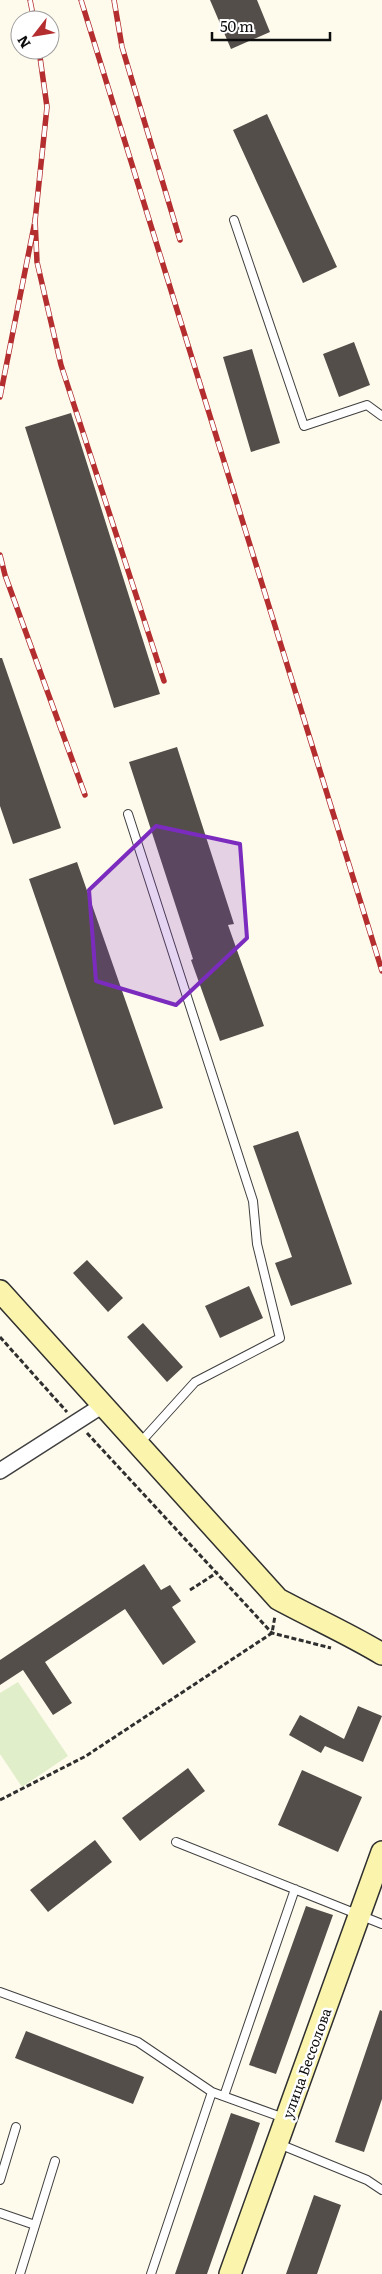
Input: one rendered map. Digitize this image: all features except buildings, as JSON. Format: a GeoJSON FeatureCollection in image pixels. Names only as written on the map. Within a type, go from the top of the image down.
{"type":"FeatureCollection","features":[{"type":"Feature","properties":{"kind":"main road"},"geometry":{"type":"LineString","coordinates":[[0,1291],[278,1599],[350,1635],[382,1654]]}},
{"type":"Feature","properties":{"kind":"main road","name":"улица Бессолова"},"geometry":{"type":"LineString","coordinates":[[230,2274],[382,1852]]}},
{"type":"Feature","properties":{"kind":"street"},"geometry":{"type":"LineString","coordinates":[[0,1471],[103,1405]]}},
{"type":"Feature","properties":{"kind":"lane"},"geometry":{"type":"LineString","coordinates":[[234,220],[304,426],[367,405],[382,416]]}},
{"type":"Feature","properties":{"kind":"lane"},"geometry":{"type":"LineString","coordinates":[[128,814],[252,1201],[257,1244],[280,1338],[195,1382],[138,1444]]}},
{"type":"Feature","properties":{"kind":"lane"},"geometry":{"type":"LineString","coordinates":[[176,1842],[382,1924]]}},
{"type":"Feature","properties":{"kind":"lane"},"geometry":{"type":"LineString","coordinates":[[224,2096],[295,1889]]}},
{"type":"Feature","properties":{"kind":"lane"},"geometry":{"type":"LineString","coordinates":[[0,1992],[138,2042],[212,2092],[286,2119]]}},
{"type":"Feature","properties":{"kind":"lane"},"geometry":{"type":"LineString","coordinates":[[151,2274],[212,2092]]}},
{"type":"Feature","properties":{"kind":"lane"},"geometry":{"type":"LineString","coordinates":[[0,2180],[16,2127]]}},
{"type":"Feature","properties":{"kind":"lane"},"geometry":{"type":"LineString","coordinates":[[278,2143],[367,2180],[382,2190]]}},
{"type":"Feature","properties":{"kind":"lane"},"geometry":{"type":"LineString","coordinates":[[20,2274],[54,2161]]}},
{"type":"Feature","properties":{"kind":"lane"},"geometry":{"type":"LineString","coordinates":[[0,2213],[35,2225]]}},
{"type":"Feature","properties":{"kind":"path"},"geometry":{"type":"LineString","coordinates":[[0,1337],[218,1572],[272,1633],[334,1649]]}},
{"type":"Feature","properties":{"kind":"path"},"geometry":{"type":"LineString","coordinates":[[190,1590],[218,1572]]}},
{"type":"Feature","properties":{"kind":"path"},"geometry":{"type":"LineString","coordinates":[[0,1800],[86,1756],[272,1633],[278,1599]]}},
{"type":"Feature","properties":{"kind":"highlighted area"},"geometry":{"type":"Polygon","coordinates":[[[156,826],[240,844],[247,938],[176,1005],[96,981],[89,890],[156,826]]]}},
{"type":"Feature","properties":{"kind":"green space"},"geometry":{"type":"Polygon","coordinates":[[[18,1682],[68,1756],[22,1787],[0,1754],[0,1693],[18,1682]]]}},
{"type":"Feature","properties":{"kind":"railway"},"geometry":{"type":"LineString","coordinates":[[30,0],[32,10]]}},
{"type":"Feature","properties":{"kind":"railway"},"geometry":{"type":"LineString","coordinates":[[81,0],[382,971]]}},
{"type":"Feature","properties":{"kind":"railway"},"geometry":{"type":"LineString","coordinates":[[114,0],[122,47],[180,240]]}},
{"type":"Feature","properties":{"kind":"railway"},"geometry":{"type":"LineString","coordinates":[[0,397],[35,221],[47,107],[40,60]]}},
{"type":"Feature","properties":{"kind":"railway"},"geometry":{"type":"LineString","coordinates":[[35,219],[37,262],[61,365],[164,681]]}},
{"type":"Feature","properties":{"kind":"railway"},"geometry":{"type":"LineString","coordinates":[[0,555],[5,575],[85,795]]}}]}
